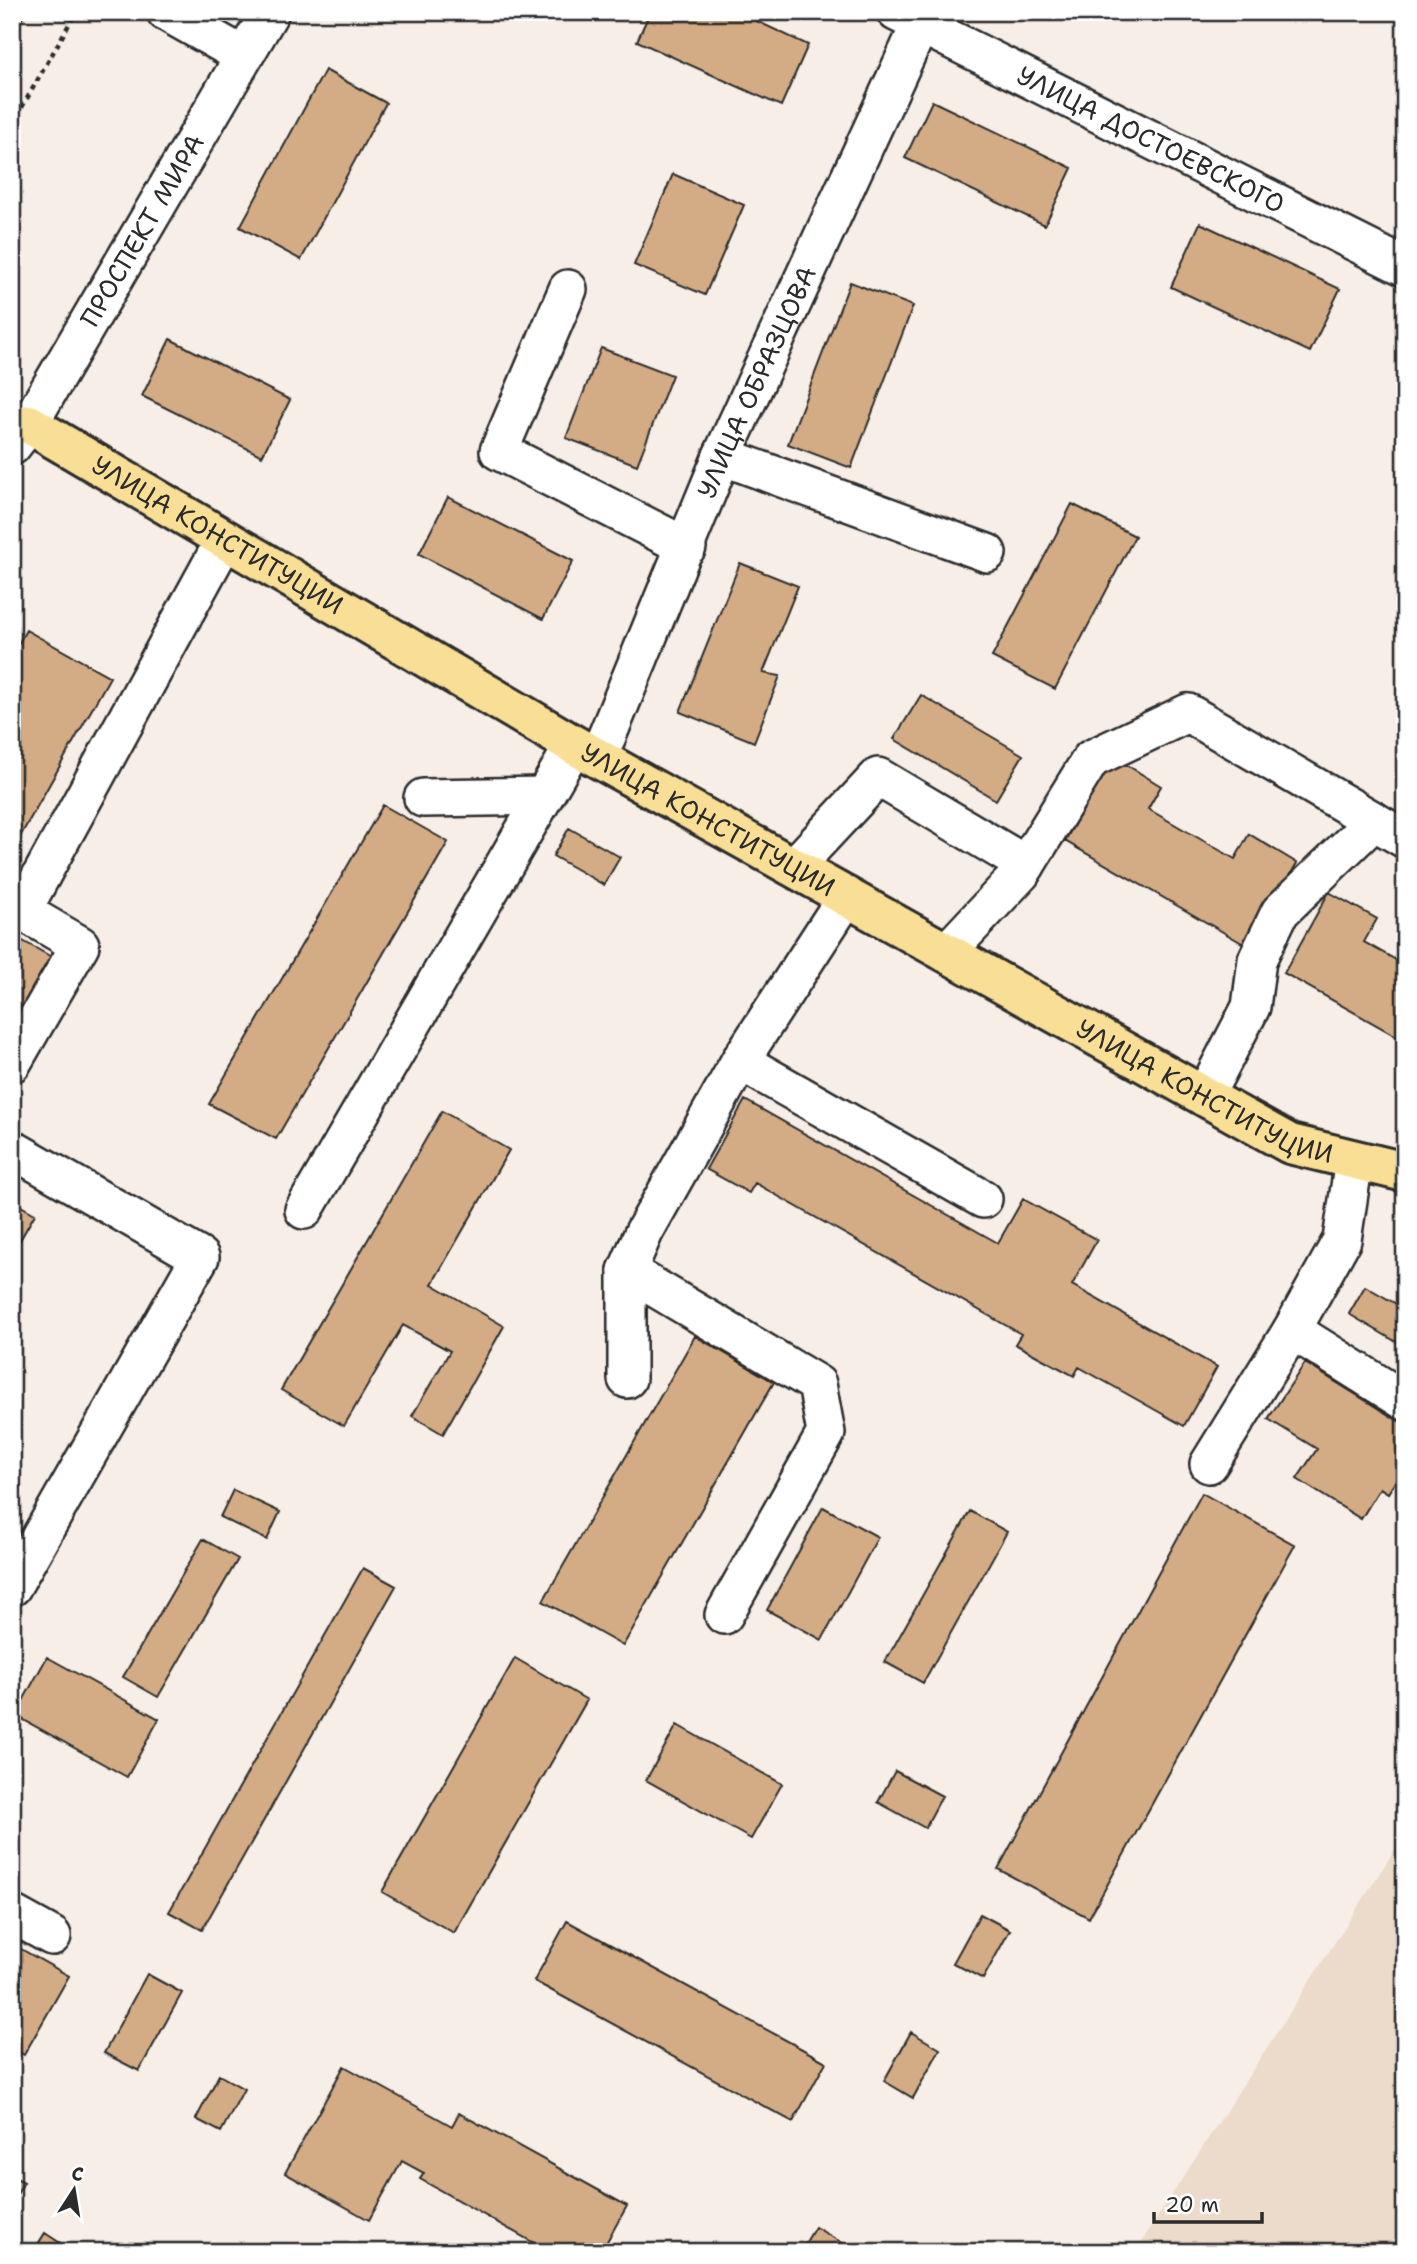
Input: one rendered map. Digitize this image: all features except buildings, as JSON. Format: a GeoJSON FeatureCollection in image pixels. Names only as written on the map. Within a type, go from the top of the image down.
{"type":"FeatureCollection","features":[{"type":"Feature","properties":{"kind":"main road","name":"УЛИЦА КОНСТИТУЦИИ"},"geometry":{"type":"LineString","coordinates":[[21,435],[224,541],[586,752],[1290,1144],[1405,1172]]}},
{"type":"Feature","properties":{"kind":"street"},"geometry":{"type":"LineString","coordinates":[[166,12],[244,56]]}},
{"type":"Feature","properties":{"kind":"street","name":"ПРОСПЕКТ МИРА"},"geometry":{"type":"LineString","coordinates":[[21,435],[270,12]]}},
{"type":"Feature","properties":{"kind":"street","name":"УЛИЦА ДОСТОЕВСКОГО"},"geometry":{"type":"LineString","coordinates":[[914,16],[1405,267]]}},
{"type":"Feature","properties":{"kind":"street","name":"УЛИЦА ОБРАЗЦОВА"},"geometry":{"type":"LineString","coordinates":[[304,1210],[544,796],[586,752],[687,547],[722,456],[914,16]]}},
{"type":"Feature","properties":{"kind":"street"},"geometry":{"type":"LineString","coordinates":[[568,289],[499,452],[687,547]]}},
{"type":"Feature","properties":{"kind":"street"},"geometry":{"type":"LineString","coordinates":[[722,456],[988,553]]}},
{"type":"Feature","properties":{"kind":"street"},"geometry":{"type":"LineString","coordinates":[[12,1063],[80,945],[22,911],[224,541]]}},
{"type":"Feature","properties":{"kind":"street"},"geometry":{"type":"LineString","coordinates":[[946,953],[1026,865],[1091,759],[1188,713],[1390,830],[1280,912],[1257,960],[1251,1007],[1204,1097]]}},
{"type":"Feature","properties":{"kind":"street"},"geometry":{"type":"LineString","coordinates":[[794,867],[878,777],[1026,865]]}},
{"type":"Feature","properties":{"kind":"street"},"geometry":{"type":"LineString","coordinates":[[422,798],[544,796]]}},
{"type":"Feature","properties":{"kind":"street"},"geometry":{"type":"LineString","coordinates":[[627,1379],[627,1271],[644,1232],[740,1061],[847,896]]}},
{"type":"Feature","properties":{"kind":"street"},"geometry":{"type":"LineString","coordinates":[[740,1061],[983,1199]]}},
{"type":"Feature","properties":{"kind":"street"},"geometry":{"type":"LineString","coordinates":[[12,1149],[200,1257],[12,1587]]}},
{"type":"Feature","properties":{"kind":"street"},"geometry":{"type":"LineString","coordinates":[[1209,1464],[1292,1331],[1342,1240],[1354,1160]]}},
{"type":"Feature","properties":{"kind":"street"},"geometry":{"type":"LineString","coordinates":[[627,1271],[817,1384],[825,1433],[724,1615]]}},
{"type":"Feature","properties":{"kind":"street"},"geometry":{"type":"LineString","coordinates":[[1292,1331],[1405,1401]]}},
{"type":"Feature","properties":{"kind":"street"},"geometry":{"type":"LineString","coordinates":[[12,1914],[52,1936]]}},
{"type":"Feature","properties":{"kind":"path"},"geometry":{"type":"LineString","coordinates":[[12,125],[76,12]]}},
{"type":"Feature","properties":{"kind":"shaded area"},"geometry":{"type":"Polygon","coordinates":[[[1405,1834],[1405,2252],[1135,2252],[1405,1834]]]}}]}
